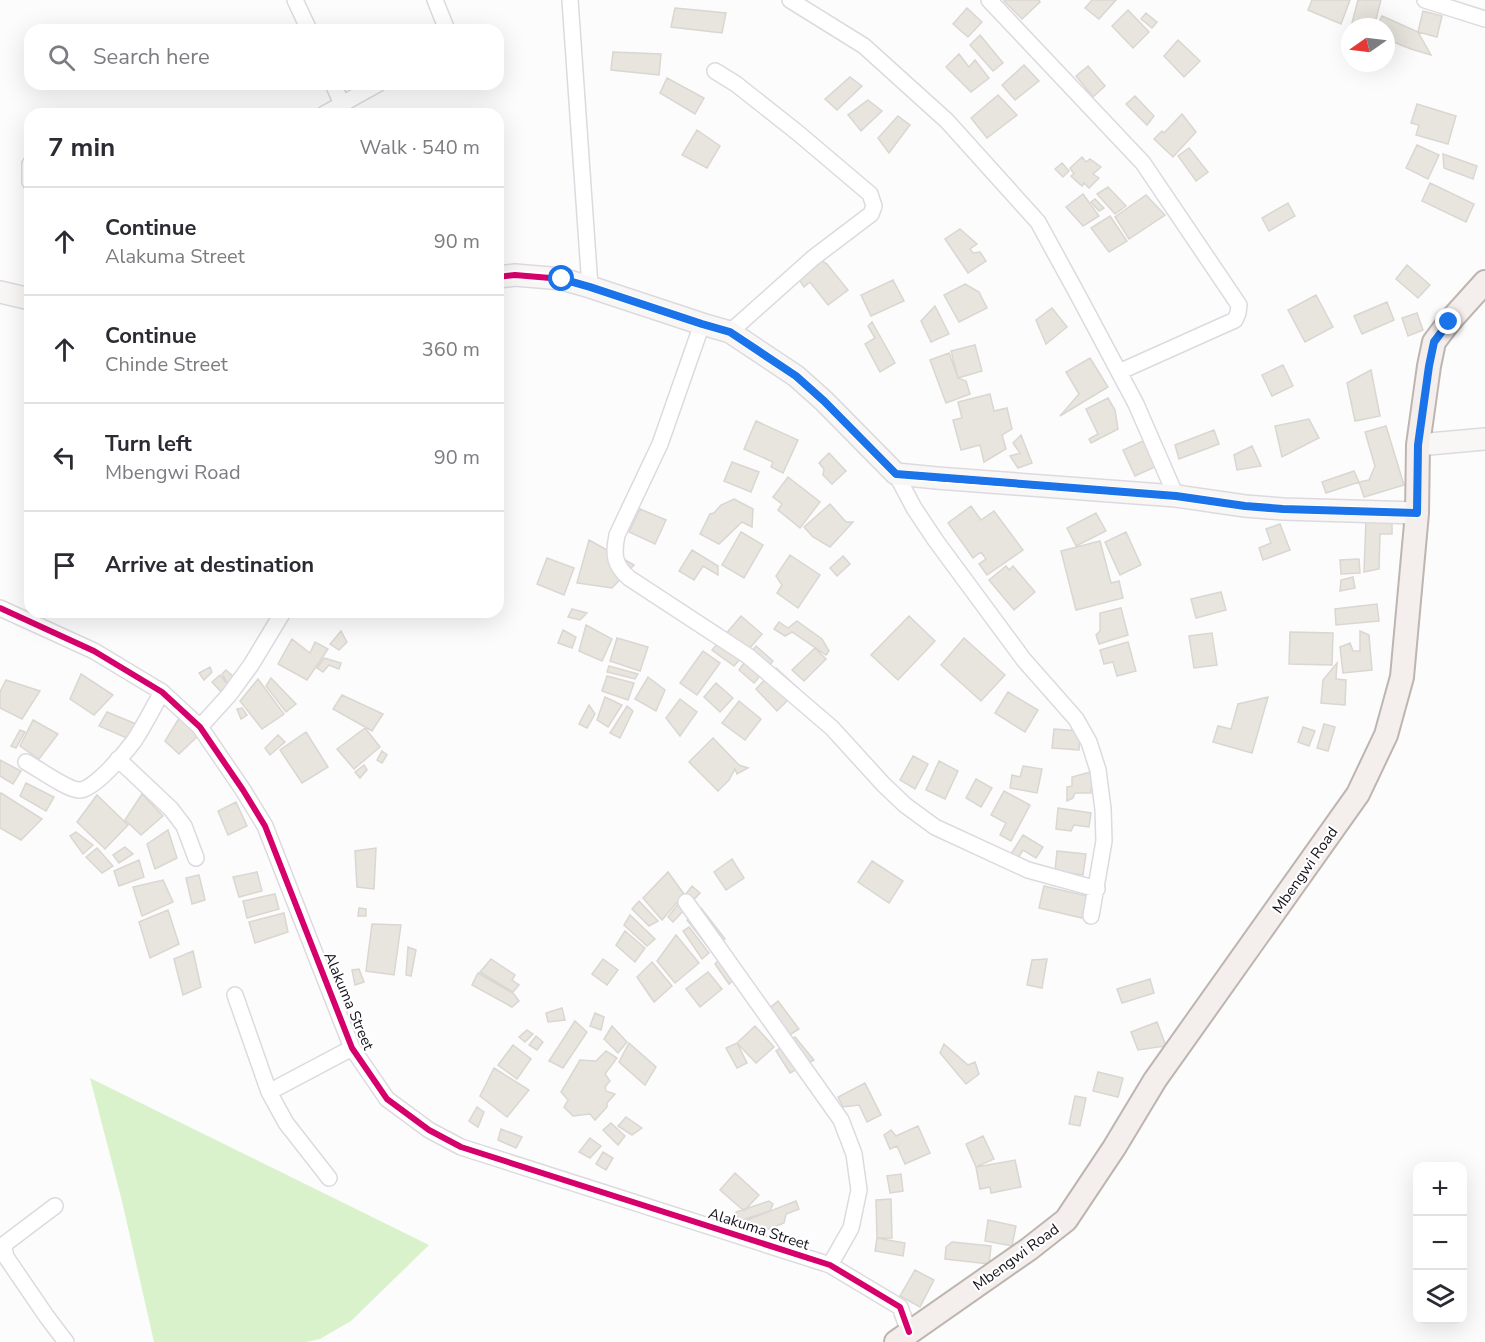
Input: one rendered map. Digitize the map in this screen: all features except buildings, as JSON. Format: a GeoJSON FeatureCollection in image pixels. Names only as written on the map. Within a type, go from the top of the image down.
{"type":"FeatureCollection","features":[{"type":"Feature","properties":{"kind":"main road","name":"Mbengwi Road"},"geometry":{"type":"LineString","coordinates":[[902,1337],[1029,1249],[1066,1220],[1102,1167],[1155,1080],[1358,794],[1386,735],[1402,676],[1417,513],[1418,445],[1434,342],[1485,282]]}},
{"type":"Feature","properties":{"kind":"street"},"geometry":{"type":"LineString","coordinates":[[295,0],[306,24]]}},
{"type":"Feature","properties":{"kind":"street"},"geometry":{"type":"LineString","coordinates":[[435,0],[445,24]]}},
{"type":"Feature","properties":{"kind":"street"},"geometry":{"type":"LineString","coordinates":[[570,0],[590,287]]}},
{"type":"Feature","properties":{"kind":"street"},"geometry":{"type":"LineString","coordinates":[[790,0],[864,46],[889,68],[947,121],[1038,222],[1136,404],[1176,496]]}},
{"type":"Feature","properties":{"kind":"street"},"geometry":{"type":"LineString","coordinates":[[989,0],[1143,163],[1239,305],[1235,320],[1119,372]]}},
{"type":"Feature","properties":{"kind":"street"},"geometry":{"type":"LineString","coordinates":[[1425,0],[1485,19]]}},
{"type":"Feature","properties":{"kind":"street"},"geometry":{"type":"LineString","coordinates":[[715,71],[736,84],[870,194],[874,206],[871,214],[813,258],[730,332]]}},
{"type":"Feature","properties":{"kind":"street"},"geometry":{"type":"LineString","coordinates":[[336,90],[342,104]]}},
{"type":"Feature","properties":{"kind":"street"},"geometry":{"type":"LineString","coordinates":[[335,108],[367,90]]}},
{"type":"Feature","properties":{"kind":"street"},"geometry":{"type":"LineString","coordinates":[[504,276],[515,275],[562,279],[730,332],[796,376],[896,474],[914,508],[936,541],[1024,660],[1076,719],[1089,742],[1098,770],[1104,841],[1091,916]]}},
{"type":"Feature","properties":{"kind":"street"},"geometry":{"type":"LineString","coordinates":[[0,292],[24,298]]}},
{"type":"Feature","properties":{"kind":"street"},"geometry":{"type":"LineString","coordinates":[[702,324],[660,444],[616,535],[614,548],[616,561],[621,571],[748,656],[832,728],[905,805],[935,827],[1029,870],[1097,889]]}},
{"type":"Feature","properties":{"kind":"street"},"geometry":{"type":"LineString","coordinates":[[1418,445],[1485,439]]}},
{"type":"Feature","properties":{"kind":"street"},"geometry":{"type":"LineString","coordinates":[[896,474],[1176,496],[1283,509],[1417,513]]}},
{"type":"Feature","properties":{"kind":"street","name":"Alakuma Street"},"geometry":{"type":"LineString","coordinates":[[0,608],[94,651],[162,693],[200,728],[265,826],[352,1048],[387,1099],[429,1130],[461,1147],[830,1264],[900,1307],[902,1337]]}},
{"type":"Feature","properties":{"kind":"street"},"geometry":{"type":"LineString","coordinates":[[200,728],[229,696],[279,618]]}},
{"type":"Feature","properties":{"kind":"street"},"geometry":{"type":"LineString","coordinates":[[26,762],[61,783],[78,790],[87,789],[102,778],[134,741],[162,693]]}},
{"type":"Feature","properties":{"kind":"street"},"geometry":{"type":"LineString","coordinates":[[118,759],[171,809],[184,826],[196,858]]}},
{"type":"Feature","properties":{"kind":"street"},"geometry":{"type":"LineString","coordinates":[[686,902],[841,1120],[854,1154],[859,1190],[851,1228],[830,1264]]}},
{"type":"Feature","properties":{"kind":"street"},"geometry":{"type":"LineString","coordinates":[[235,995],[269,1092],[286,1123],[329,1178]]}},
{"type":"Feature","properties":{"kind":"street"},"geometry":{"type":"LineString","coordinates":[[269,1092],[352,1048]]}},
{"type":"Feature","properties":{"kind":"street"},"geometry":{"type":"LineString","coordinates":[[55,1206],[6,1244],[4,1251],[66,1342]]}},
{"type":"Feature","properties":{"kind":"green space"},"geometry":{"type":"Polygon","coordinates":[[[90,1078],[429,1245],[351,1321],[320,1339],[306,1342],[154,1342],[121,1197],[90,1078]]]}},
{"type":"Feature","properties":{"kind":"cycle path"},"geometry":{"type":"LineString","coordinates":[[504,276],[515,275],[562,279],[730,332],[796,376],[896,474],[1176,496],[1283,509],[1417,513]]}},
{"type":"Feature","properties":{"kind":"cycle path"},"geometry":{"type":"LineString","coordinates":[[0,608],[94,651],[162,692],[200,727],[265,826],[352,1048],[387,1099],[429,1130],[461,1147],[830,1265],[900,1307],[909,1332]]}},
{"type":"Feature","properties":{"kind":"route"},"geometry":{"type":"LineString","coordinates":[[562,279],[730,332],[796,376],[896,474],[1176,496],[1283,509],[1417,513],[1418,445],[1429,366],[1434,342],[1449,322]]}}]}
